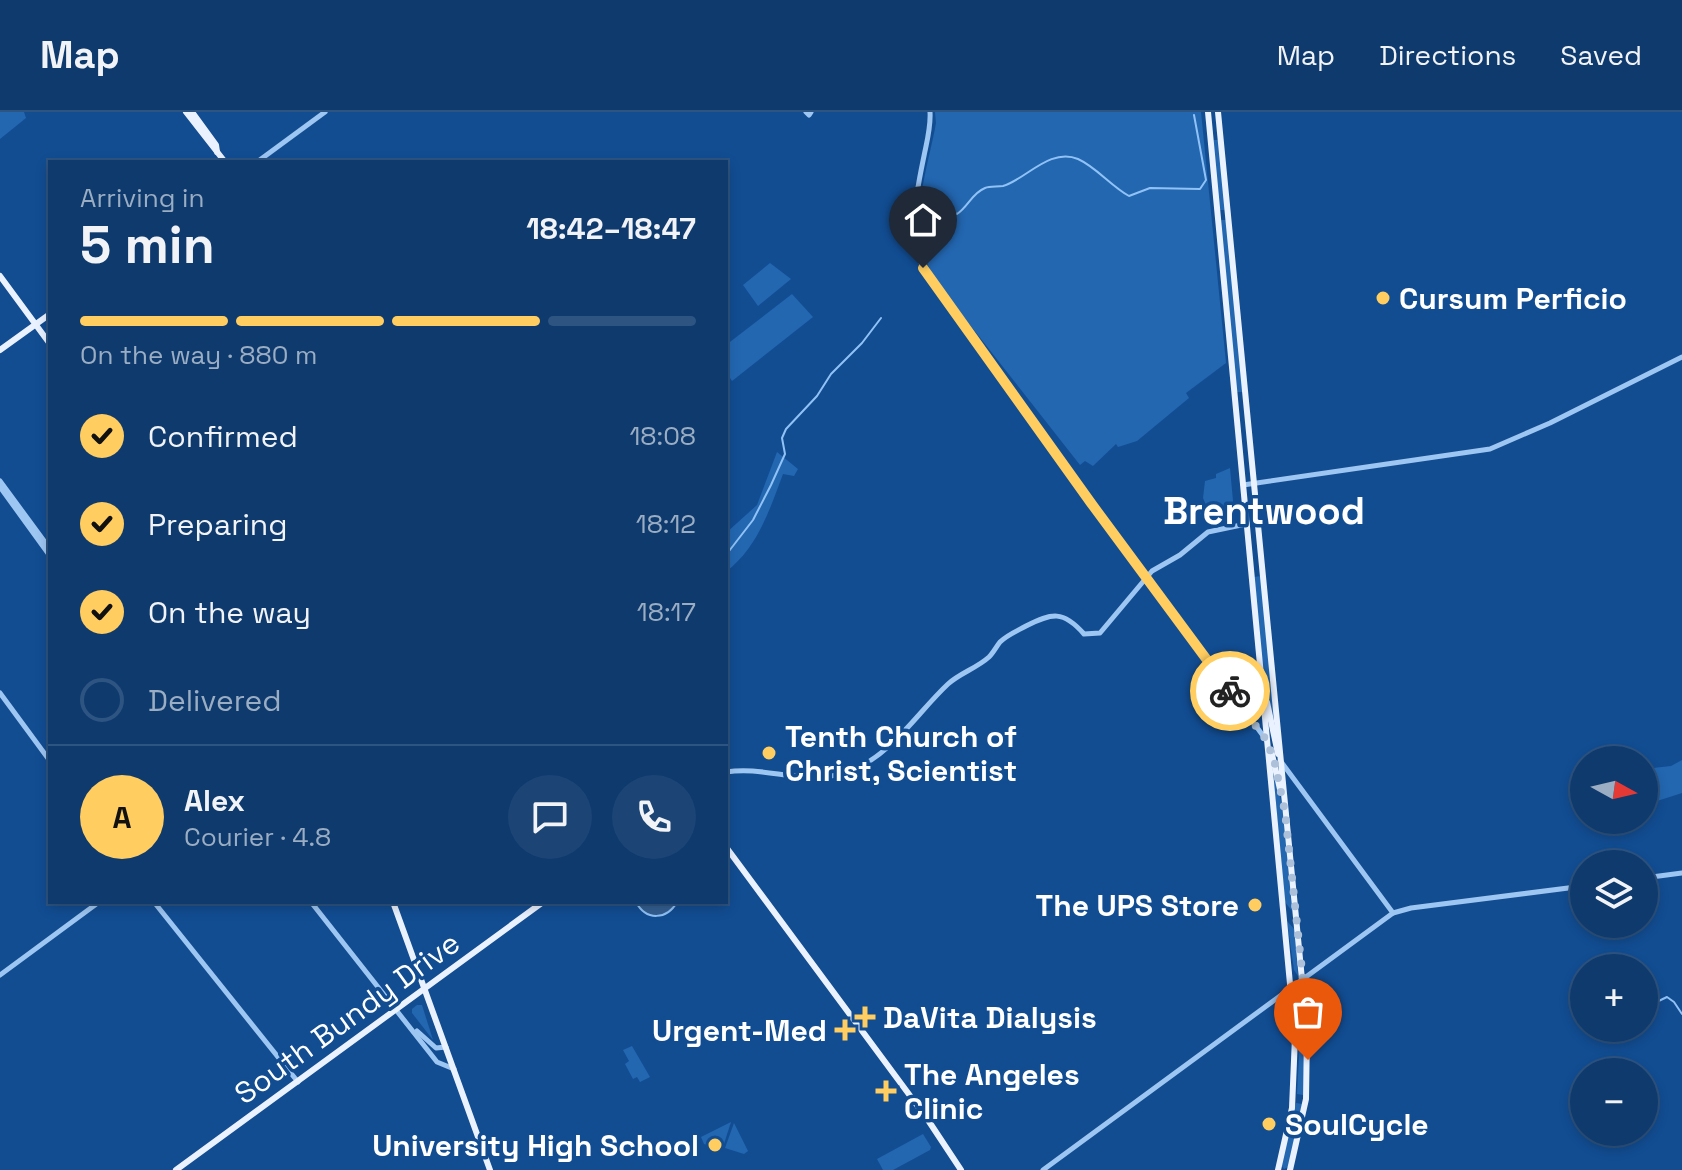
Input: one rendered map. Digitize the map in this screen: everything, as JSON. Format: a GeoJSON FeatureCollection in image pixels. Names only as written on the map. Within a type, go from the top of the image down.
{"type":"FeatureCollection","features":[{"type":"Feature","properties":{"kind":"main road"},"geometry":{"type":"LineString","coordinates":[[186,112],[217,152]]}},
{"type":"Feature","properties":{"kind":"main road"},"geometry":{"type":"LineString","coordinates":[[192,112],[223,160]]}},
{"type":"Feature","properties":{"kind":"main road"},"geometry":{"type":"LineString","coordinates":[[1208,112],[1291,989],[1296,1075],[1285,1168]]}},
{"type":"Feature","properties":{"kind":"main road"},"geometry":{"type":"LineString","coordinates":[[1218,112],[1307,1031],[1306,1099],[1285,1168]]}},
{"type":"Feature","properties":{"kind":"main road"},"geometry":{"type":"LineString","coordinates":[[0,276],[48,341]]}},
{"type":"Feature","properties":{"kind":"main road"},"geometry":{"type":"LineString","coordinates":[[0,350],[48,315]]}},
{"type":"Feature","properties":{"kind":"main road"},"geometry":{"type":"LineString","coordinates":[[1246,524],[1256,512]]}},
{"type":"Feature","properties":{"kind":"main road"},"geometry":{"type":"LineString","coordinates":[[1246,524],[1259,537]]}},
{"type":"Feature","properties":{"kind":"main road"},"geometry":{"type":"LineString","coordinates":[[1262,691],[1274,746],[1281,761]]}},
{"type":"Feature","properties":{"kind":"main road"},"geometry":{"type":"LineString","coordinates":[[1267,741],[1274,757],[1285,812]]}},
{"type":"Feature","properties":{"kind":"main road"},"geometry":{"type":"LineString","coordinates":[[728,850],[928,1120],[961,1170]]}},
{"type":"Feature","properties":{"kind":"main road"},"geometry":{"type":"LineString","coordinates":[[394,904],[490,1170]]}},
{"type":"Feature","properties":{"kind":"main road","name":"South Bundy Drive"},"geometry":{"type":"LineString","coordinates":[[176,1170],[540,904]]}},
{"type":"Feature","properties":{"kind":"main road"},"geometry":{"type":"LineString","coordinates":[[1285,931],[1293,973],[1303,980]]}},
{"type":"Feature","properties":{"kind":"main road"},"geometry":{"type":"LineString","coordinates":[[1291,989],[1300,998],[1307,1031]]}},
{"type":"Feature","properties":{"kind":"street"},"geometry":{"type":"LineString","coordinates":[[260,160],[325,112]]}},
{"type":"Feature","properties":{"kind":"street"},"geometry":{"type":"LineString","coordinates":[[930,112],[930,130],[913,222],[915,248],[923,268],[1393,913]]}},
{"type":"Feature","properties":{"kind":"street"},"geometry":{"type":"LineString","coordinates":[[1243,485],[1483,450],[1550,423],[1682,357]]}},
{"type":"Feature","properties":{"kind":"street"},"geometry":{"type":"LineString","coordinates":[[0,481],[48,546]]}},
{"type":"Feature","properties":{"kind":"street"},"geometry":{"type":"LineString","coordinates":[[0,487],[48,553]]}},
{"type":"Feature","properties":{"kind":"street"},"geometry":{"type":"LineString","coordinates":[[728,772],[745,770],[806,778],[854,770],[882,752],[948,684],[985,660],[1010,634],[1053,615],[1069,619],[1084,634],[1100,633],[1146,577],[1160,565],[1180,555],[1208,532],[1246,524]]}},
{"type":"Feature","properties":{"kind":"street"},"geometry":{"type":"LineString","coordinates":[[0,693],[48,758]]}},
{"type":"Feature","properties":{"kind":"street"},"geometry":{"type":"LineString","coordinates":[[1658,876],[1682,873]]}},
{"type":"Feature","properties":{"kind":"street"},"geometry":{"type":"LineString","coordinates":[[1043,1170],[1393,913],[1411,908],[1570,888]]}},
{"type":"Feature","properties":{"kind":"street"},"geometry":{"type":"LineString","coordinates":[[0,975],[96,904]]}},
{"type":"Feature","properties":{"kind":"street"},"geometry":{"type":"LineString","coordinates":[[156,904],[298,1082]]}},
{"type":"Feature","properties":{"kind":"street"},"geometry":{"type":"LineString","coordinates":[[313,904],[437,1062],[454,1069]]}},
{"type":"Feature","properties":{"kind":"street"},"geometry":{"type":"LineString","coordinates":[[410,1024],[436,1048],[446,1047]]}},
{"type":"Feature","properties":{"kind":"shaded area"},"geometry":{"type":"Polygon","coordinates":[[[0,112],[24,112],[26,118],[0,139],[0,112]]]}},
{"type":"Feature","properties":{"kind":"shaded area"},"geometry":{"type":"Polygon","coordinates":[[[935,112],[1201,112],[1226,363],[1186,393],[1189,398],[1137,441],[1118,447],[1116,444],[1093,466],[1085,461],[1080,465],[941,288],[925,258],[921,248],[919,219],[936,123],[935,112]]]}},
{"type":"Feature","properties":{"kind":"shaded area"},"geometry":{"type":"Polygon","coordinates":[[[1213,140],[1219,140],[1226,210],[1219,210],[1213,140]]]}},
{"type":"Feature","properties":{"kind":"shaded area"},"geometry":{"type":"Polygon","coordinates":[[[1220,220],[1227,220],[1243,392],[1236,392],[1220,220]]]}},
{"type":"Feature","properties":{"kind":"shaded area"},"geometry":{"type":"Polygon","coordinates":[[[770,263],[791,279],[758,306],[743,285],[770,263]]]}},
{"type":"Feature","properties":{"kind":"shaded area"},"geometry":{"type":"Polygon","coordinates":[[[792,294],[813,317],[732,381],[728,375],[728,343],[792,294]]]}},
{"type":"Feature","properties":{"kind":"shaded area"},"geometry":{"type":"Polygon","coordinates":[[[777,452],[798,469],[794,476],[783,474],[754,540],[728,570],[728,531],[757,505],[777,452]]]}},
{"type":"Feature","properties":{"kind":"shaded area"},"geometry":{"type":"Polygon","coordinates":[[[1230,468],[1234,512],[1203,522],[1199,508],[1206,505],[1203,498],[1205,481],[1216,478],[1216,474],[1230,468]]]}},
{"type":"Feature","properties":{"kind":"shaded area"},"geometry":{"type":"Polygon","coordinates":[[[1261,576],[1276,741],[1265,691],[1254,577],[1261,576]]]}},
{"type":"Feature","properties":{"kind":"shaded area"},"geometry":{"type":"Polygon","coordinates":[[[1272,760],[1283,810],[1292,911],[1285,902],[1272,760]]]}},
{"type":"Feature","properties":{"kind":"shaded area"},"geometry":{"type":"Polygon","coordinates":[[[1682,760],[1682,793],[1658,801],[1658,767],[1671,766],[1682,760]]]}},
{"type":"Feature","properties":{"kind":"shaded area"},"geometry":{"type":"Polygon","coordinates":[[[637,904],[676,904],[668,912],[656,916],[637,904]]]}},
{"type":"Feature","properties":{"kind":"shaded area"},"geometry":{"type":"Polygon","coordinates":[[[1287,921],[1295,930],[1298,976],[1294,970],[1287,921]]]}},
{"type":"Feature","properties":{"kind":"shaded area"},"geometry":{"type":"Polygon","coordinates":[[[1294,994],[1303,1025],[1303,1095],[1297,1094],[1299,1057],[1294,994]]]}},
{"type":"Feature","properties":{"kind":"shaded area"},"geometry":{"type":"Polygon","coordinates":[[[417,1005],[422,1005],[433,1040],[412,1013],[417,1005]]]}},
{"type":"Feature","properties":{"kind":"shaded area"},"geometry":{"type":"Polygon","coordinates":[[[632,1046],[650,1077],[640,1082],[637,1077],[633,1079],[625,1064],[629,1061],[623,1050],[632,1046]]]}},
{"type":"Feature","properties":{"kind":"shaded area"},"geometry":{"type":"Polygon","coordinates":[[[1296,1103],[1302,1104],[1288,1167],[1284,1169],[1281,1165],[1296,1103]]]}},
{"type":"Feature","properties":{"kind":"shaded area"},"geometry":{"type":"Polygon","coordinates":[[[731,1122],[722,1150],[704,1144],[701,1137],[731,1122]]]}},
{"type":"Feature","properties":{"kind":"shaded area"},"geometry":{"type":"Polygon","coordinates":[[[734,1123],[748,1151],[744,1154],[725,1148],[734,1123]]]}},
{"type":"Feature","properties":{"kind":"shaded area"},"geometry":{"type":"Polygon","coordinates":[[[923,1134],[930,1150],[893,1170],[883,1170],[877,1159],[923,1134]]]}},
{"type":"Feature","properties":{"kind":"waterway"},"geometry":{"type":"LineString","coordinates":[[944,209],[957,214],[981,190],[1011,183],[1048,161],[1068,156],[1085,162],[1129,196],[1150,188],[1200,189],[1206,180],[1194,115]]}},
{"type":"Feature","properties":{"kind":"waterway"},"geometry":{"type":"LineString","coordinates":[[728,552],[753,520],[771,485],[785,454],[782,438],[786,429],[881,318]]}},
{"type":"Feature","properties":{"kind":"waterway"},"geometry":{"type":"LineString","coordinates":[[1658,1001],[1667,997],[1682,1014]]}},
{"type":"Feature","properties":{"kind":"way so far"},"geometry":{"type":"LineString","coordinates":[[1230,691],[1267,741],[1274,757],[1285,812],[1303,980],[1308,1060]]}},
{"type":"Feature","properties":{"kind":"place","name":"Cursum Perficio"},"geometry":{"type":"Point","coordinates":[1383,298]}},
{"type":"Feature","properties":{"kind":"place","name":"Tenth Church of Christ, Scientist"},"geometry":{"type":"Point","coordinates":[769,753]}},
{"type":"Feature","properties":{"kind":"place","name":"The UPS Store"},"geometry":{"type":"Point","coordinates":[1255,905]}},
{"type":"Feature","properties":{"kind":"place","name":"DaVita Dialysis"},"geometry":{"type":"Point","coordinates":[865,1017]}},
{"type":"Feature","properties":{"kind":"place","name":"Urgent-Med"},"geometry":{"type":"Point","coordinates":[845,1030]}},
{"type":"Feature","properties":{"kind":"place","name":"The Angeles Clinic"},"geometry":{"type":"Point","coordinates":[886,1091]}},
{"type":"Feature","properties":{"kind":"place","name":"SoulCycle"},"geometry":{"type":"Point","coordinates":[1269,1124]}},
{"type":"Feature","properties":{"kind":"place","name":"University High School"},"geometry":{"type":"Point","coordinates":[715,1145]}},
{"type":"Feature","properties":{"kind":"district","name":"Brentwood"},"geometry":{"type":"Point","coordinates":[1264,511]}},
{"type":"Feature","properties":{"kind":"route"},"geometry":{"type":"LineString","coordinates":[[923,268],[1230,691]]}}]}
